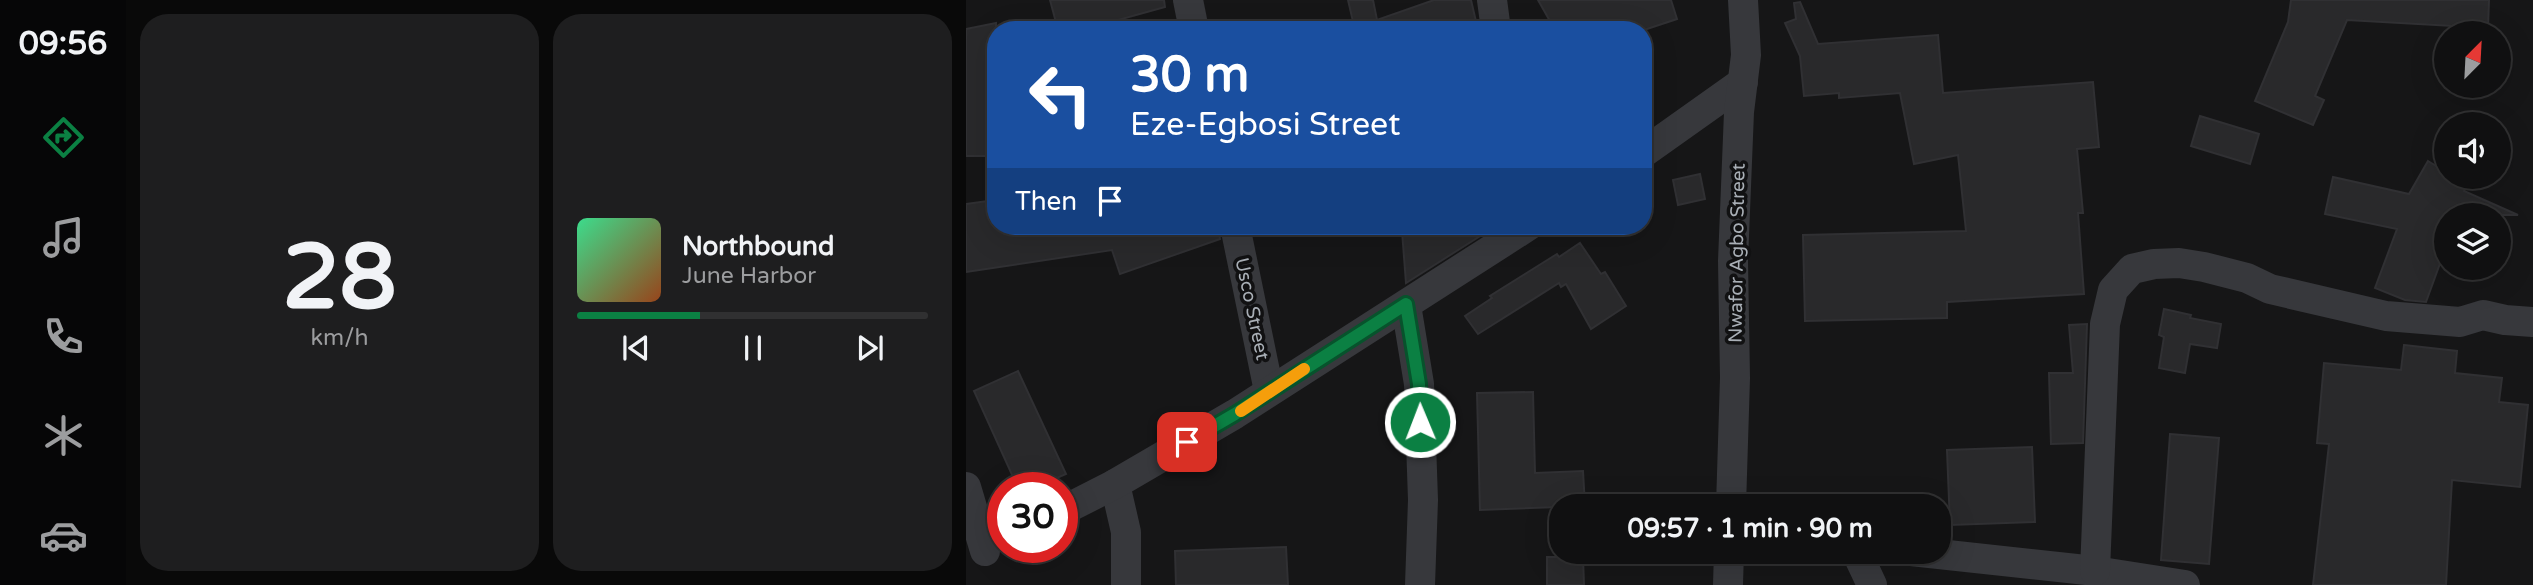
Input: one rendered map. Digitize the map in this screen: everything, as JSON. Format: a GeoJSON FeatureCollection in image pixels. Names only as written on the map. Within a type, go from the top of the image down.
{"type":"FeatureCollection","features":[{"type":"Feature","properties":{"kind":"street"},"geometry":{"type":"LineString","coordinates":[[1188,0],[1192,21]]}},
{"type":"Feature","properties":{"kind":"street"},"geometry":{"type":"LineString","coordinates":[[1492,0],[1495,21]]}},
{"type":"Feature","properties":{"kind":"street","name":"Nwafor Agbo Street"},"geometry":{"type":"LineString","coordinates":[[1731,494],[1735,378],[1733,261],[1739,112],[1746,55],[1743,0]]}},
{"type":"Feature","properties":{"kind":"street"},"geometry":{"type":"LineString","coordinates":[[1652,147],[1744,82]]}},
{"type":"Feature","properties":{"kind":"street","name":"Usco Street"},"geometry":{"type":"LineString","coordinates":[[1237,235],[1269,391]]}},
{"type":"Feature","properties":{"kind":"street"},"geometry":{"type":"LineString","coordinates":[[1078,503],[1235,414],[1510,235]]}},
{"type":"Feature","properties":{"kind":"street"},"geometry":{"type":"LineString","coordinates":[[2095,571],[2105,324],[2113,290],[2132,269],[2154,264],[2179,263],[2204,267],[2247,278],[2270,289],[2414,320],[2460,323],[2483,315],[2533,322]]}},
{"type":"Feature","properties":{"kind":"street"},"geometry":{"type":"LineString","coordinates":[[1406,304],[1419,384],[1423,500],[1420,585]]}},
{"type":"Feature","properties":{"kind":"street"},"geometry":{"type":"LineString","coordinates":[[1115,484],[1126,532],[1126,585]]}},
{"type":"Feature","properties":{"kind":"street"},"geometry":{"type":"LineString","coordinates":[[966,486],[984,551]]}},
{"type":"Feature","properties":{"kind":"street"},"geometry":{"type":"LineString","coordinates":[[1951,555],[2095,571],[2185,585]]}},
{"type":"Feature","properties":{"kind":"street"},"geometry":{"type":"LineString","coordinates":[[1728,585],[1729,564]]}},
{"type":"Feature","properties":{"kind":"street"},"geometry":{"type":"LineString","coordinates":[[1862,564],[1872,585]]}},
{"type":"Feature","properties":{"kind":"building"},"geometry":{"type":"Polygon","coordinates":[[[1050,0],[1164,0],[1165,7],[1114,21],[1056,21],[1050,0]]]}},
{"type":"Feature","properties":{"kind":"building"},"geometry":{"type":"Polygon","coordinates":[[[1348,0],[1373,0],[1377,20],[1434,0],[1471,0],[1476,21],[1353,21],[1348,0]]]}},
{"type":"Feature","properties":{"kind":"building"},"geometry":{"type":"Polygon","coordinates":[[[1538,0],[1671,0],[1677,19],[1652,27],[1652,21],[1550,21],[1538,0]]]}},
{"type":"Feature","properties":{"kind":"building"},"geometry":{"type":"Polygon","coordinates":[[[2291,0],[2489,0],[2488,21],[2434,21],[2434,25],[2347,20],[2315,96],[2324,100],[2313,125],[2255,101],[2288,22],[2291,0]]]}},
{"type":"Feature","properties":{"kind":"building"},"geometry":{"type":"Polygon","coordinates":[[[1800,2],[1818,44],[1938,35],[1943,93],[2093,82],[2099,147],[2077,149],[2083,213],[2078,213],[2084,294],[1947,302],[1947,318],[1805,321],[1803,235],[1966,231],[1958,155],[1914,164],[1900,93],[1839,98],[1839,93],[1804,96],[1800,56],[1785,23],[1796,19],[1794,3],[1800,2]]]}},
{"type":"Feature","properties":{"kind":"building"},"geometry":{"type":"Polygon","coordinates":[[[987,25],[987,156],[966,156],[966,29],[987,25]]]}},
{"type":"Feature","properties":{"kind":"building"},"geometry":{"type":"Polygon","coordinates":[[[2200,116],[2259,134],[2250,164],[2191,146],[2200,116]]]}},
{"type":"Feature","properties":{"kind":"building"},"geometry":{"type":"Polygon","coordinates":[[[2428,161],[2434,165],[2434,189],[2465,189],[2464,191],[2491,203],[2434,203],[2434,280],[2426,302],[2405,300],[2375,288],[2397,229],[2325,214],[2333,177],[2409,194],[2428,161]]]}},
{"type":"Feature","properties":{"kind":"building"},"geometry":{"type":"Polygon","coordinates":[[[1700,174],[1705,199],[1678,205],[1673,180],[1700,174]]]}},
{"type":"Feature","properties":{"kind":"building"},"geometry":{"type":"Polygon","coordinates":[[[987,201],[987,235],[1219,235],[1220,239],[1120,274],[1112,250],[966,272],[966,204],[987,201]]]}},
{"type":"Feature","properties":{"kind":"building"},"geometry":{"type":"Polygon","coordinates":[[[1402,235],[1482,235],[1406,283],[1402,235]]]}},
{"type":"Feature","properties":{"kind":"building"},"geometry":{"type":"Polygon","coordinates":[[[1580,243],[1601,274],[1605,272],[1626,306],[1591,329],[1566,284],[1561,287],[1559,283],[1478,334],[1465,316],[1492,298],[1490,296],[1557,254],[1559,257],[1580,243]]]}},
{"type":"Feature","properties":{"kind":"building"},"geometry":{"type":"Polygon","coordinates":[[[2164,309],[2221,324],[2217,348],[2190,344],[2185,373],[2159,368],[2164,337],[2159,335],[2164,309]]]}},
{"type":"Feature","properties":{"kind":"building"},"geometry":{"type":"Polygon","coordinates":[[[2087,324],[2083,443],[2051,444],[2049,373],[2073,373],[2069,325],[2087,324]]]}},
{"type":"Feature","properties":{"kind":"building"},"geometry":{"type":"Polygon","coordinates":[[[2404,345],[2457,351],[2455,373],[2502,378],[2499,402],[2528,405],[2520,487],[2452,480],[2446,585],[2313,585],[2329,444],[2317,443],[2324,363],[2401,370],[2404,345]]]}},
{"type":"Feature","properties":{"kind":"building"},"geometry":{"type":"Polygon","coordinates":[[[1018,371],[1065,472],[1011,472],[974,391],[1018,371]]]}},
{"type":"Feature","properties":{"kind":"building"},"geometry":{"type":"Polygon","coordinates":[[[1533,392],[1535,473],[1583,471],[1584,494],[1549,494],[1549,507],[1480,510],[1477,393],[1533,392]]]}},
{"type":"Feature","properties":{"kind":"building"},"geometry":{"type":"Polygon","coordinates":[[[2170,434],[2219,438],[2209,564],[2161,560],[2170,434]]]}},
{"type":"Feature","properties":{"kind":"building"},"geometry":{"type":"Polygon","coordinates":[[[2032,447],[2035,522],[1951,525],[1947,450],[2032,447]]]}},
{"type":"Feature","properties":{"kind":"building"},"geometry":{"type":"Polygon","coordinates":[[[1286,547],[1288,585],[1176,585],[1175,551],[1286,547]]]}},
{"type":"Feature","properties":{"kind":"building"},"geometry":{"type":"Polygon","coordinates":[[[1547,557],[1549,564],[1583,564],[1584,585],[1547,585],[1547,557]]]}},
{"type":"Feature","properties":{"kind":"slow traffic"},"geometry":{"type":"LineString","coordinates":[[1241,411],[1304,369]]}},
{"type":"Feature","properties":{"kind":"route"},"geometry":{"type":"LineString","coordinates":[[1187,442],[1406,304],[1419,384],[1420,422]]}}]}
